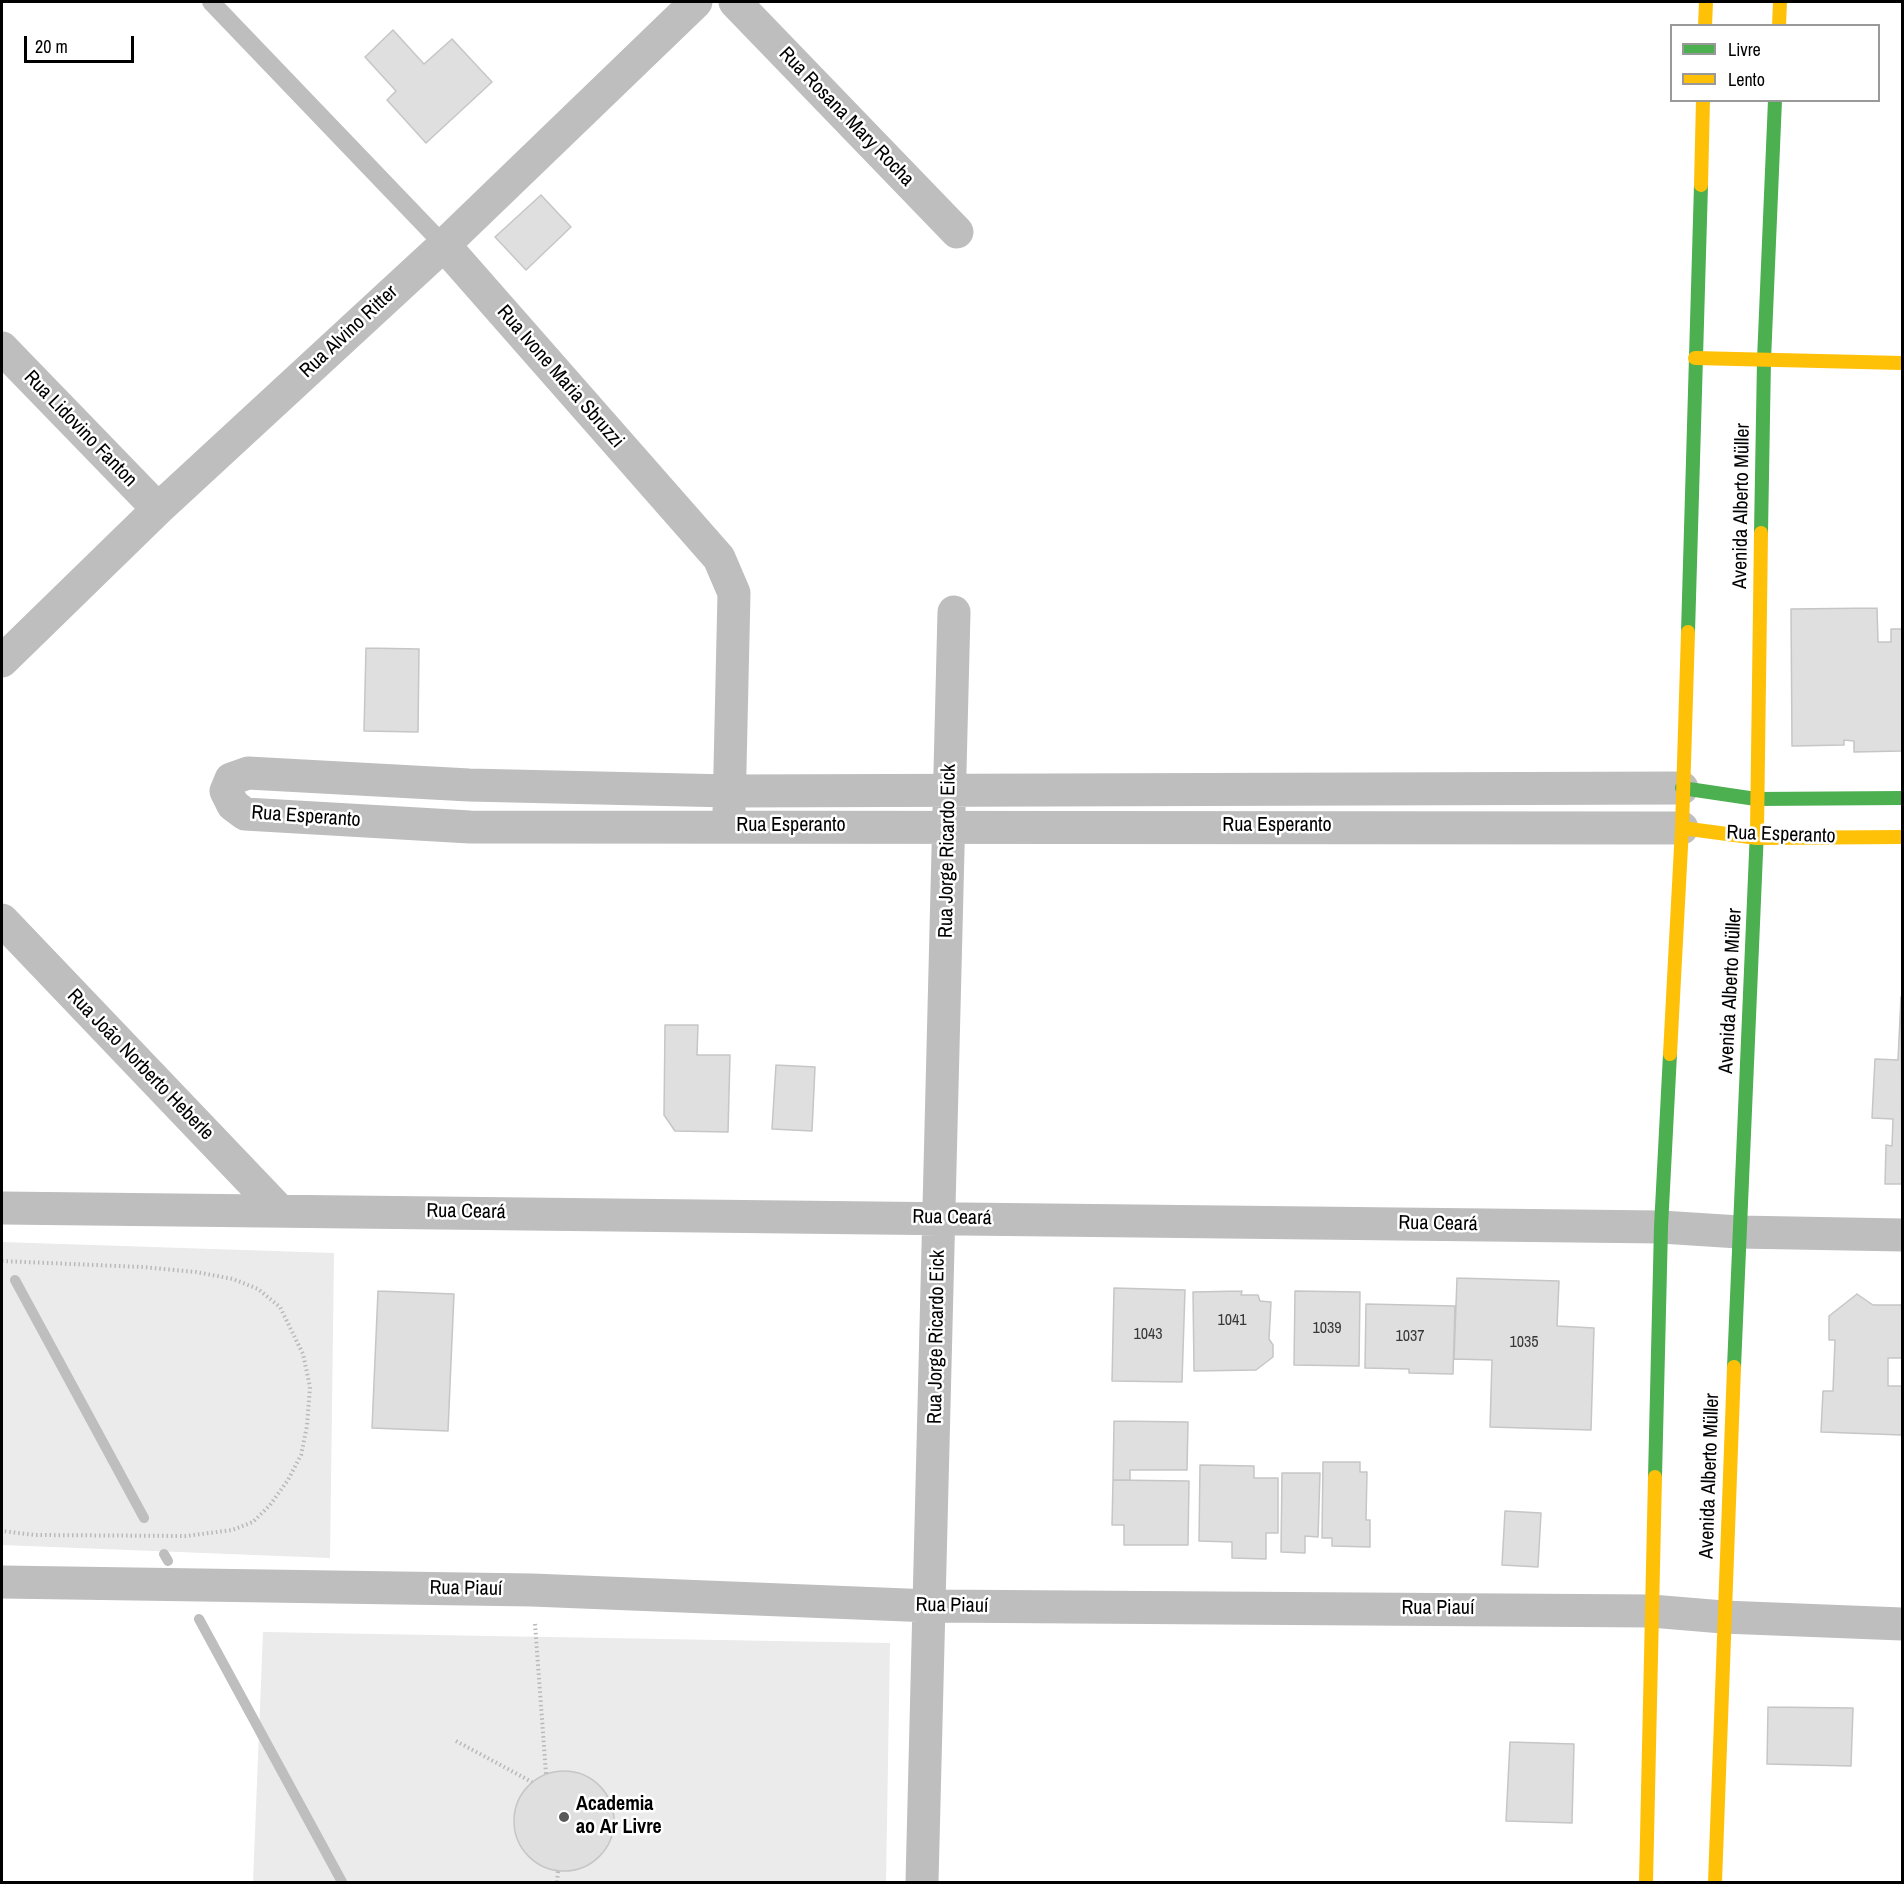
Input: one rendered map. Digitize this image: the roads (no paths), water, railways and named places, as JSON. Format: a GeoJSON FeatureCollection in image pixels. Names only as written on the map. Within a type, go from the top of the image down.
{"type":"FeatureCollection","features":[{"type":"Feature","properties":{"kind":"main road"},"geometry":{"type":"LineString","coordinates":[[1705,24],[1706,2]]}},
{"type":"Feature","properties":{"kind":"main road"},"geometry":{"type":"LineString","coordinates":[[1779,24],[1780,2]]}},
{"type":"Feature","properties":{"kind":"main road"},"geometry":{"type":"LineString","coordinates":[[1646,1882],[1661,1227],[1682,828],[1703,102]]}},
{"type":"Feature","properties":{"kind":"main road","name":"Avenida Alberto Müller"},"geometry":{"type":"LineString","coordinates":[[1715,1882],[1723,1617],[1757,838],[1764,360],[1775,102]]}},
{"type":"Feature","properties":{"kind":"main road"},"geometry":{"type":"LineString","coordinates":[[1695,358],[1902,363]]}},
{"type":"Feature","properties":{"kind":"main road","name":"Rua Esperanto"},"geometry":{"type":"LineString","coordinates":[[1682,788],[1756,799],[1902,798]]}},
{"type":"Feature","properties":{"kind":"main road","name":"Rua Esperanto"},"geometry":{"type":"LineString","coordinates":[[1682,828],[1757,838],[1902,837]]}},
{"type":"Feature","properties":{"kind":"street","name":"Rua Alvino Ritter"},"geometry":{"type":"LineString","coordinates":[[2,661],[158,509],[444,245],[696,2]]}},
{"type":"Feature","properties":{"kind":"street","name":"Rua Rosana Mary Rocha"},"geometry":{"type":"LineString","coordinates":[[735,2],[957,232]]}},
{"type":"Feature","properties":{"kind":"street","name":"Rua Ivone Maria Sbruzzi"},"geometry":{"type":"LineString","coordinates":[[444,245],[719,558],[734,593],[729,826]]}},
{"type":"Feature","properties":{"kind":"street","name":"Rua Lidovino Fanton"},"geometry":{"type":"LineString","coordinates":[[2,348],[158,509]]}},
{"type":"Feature","properties":{"kind":"street","name":"Rua Jorge Ricardo Eick"},"geometry":{"type":"LineString","coordinates":[[922,1882],[931,1606],[954,612]]}},
{"type":"Feature","properties":{"kind":"street","name":"Rua Esperanto"},"geometry":{"type":"LineString","coordinates":[[1682,788],[730,791],[469,785],[248,773],[231,779],[226,791],[233,805],[245,814],[470,827],[949,828],[1324,825],[1682,828]]}},
{"type":"Feature","properties":{"kind":"street"},"geometry":{"type":"LineString","coordinates":[[469,785],[470,827]]}},
{"type":"Feature","properties":{"kind":"street"},"geometry":{"type":"LineString","coordinates":[[1323,789],[1324,825]]}},
{"type":"Feature","properties":{"kind":"street","name":"Rua João Norberto Heberle"},"geometry":{"type":"LineString","coordinates":[[2,920],[278,1209]]}},
{"type":"Feature","properties":{"kind":"street","name":"Rua Ceará"},"geometry":{"type":"LineString","coordinates":[[2,1208],[278,1209],[1661,1227],[1739,1232],[1902,1235]]}},
{"type":"Feature","properties":{"kind":"street","name":"Rua Piauí"},"geometry":{"type":"LineString","coordinates":[[2,1582],[532,1590],[931,1606],[1651,1611],[1723,1617],[1902,1624]]}},
{"type":"Feature","properties":{"kind":"lane","name":"Rua Ivone Maria Sbruzzi"},"geometry":{"type":"LineString","coordinates":[[211,2],[444,245]]}},
{"type":"Feature","properties":{"kind":"waterway"},"geometry":{"type":"LineString","coordinates":[[15,1280],[144,1518]]}},
{"type":"Feature","properties":{"kind":"waterway"},"geometry":{"type":"LineString","coordinates":[[164,1554],[168,1561]]}},
{"type":"Feature","properties":{"kind":"waterway"},"geometry":{"type":"LineString","coordinates":[[199,1619],[342,1882]]}},
{"type":"Feature","properties":{"kind":"place","name":"Academia ao Ar Livre"},"geometry":{"type":"Point","coordinates":[564,1817]}}]}
